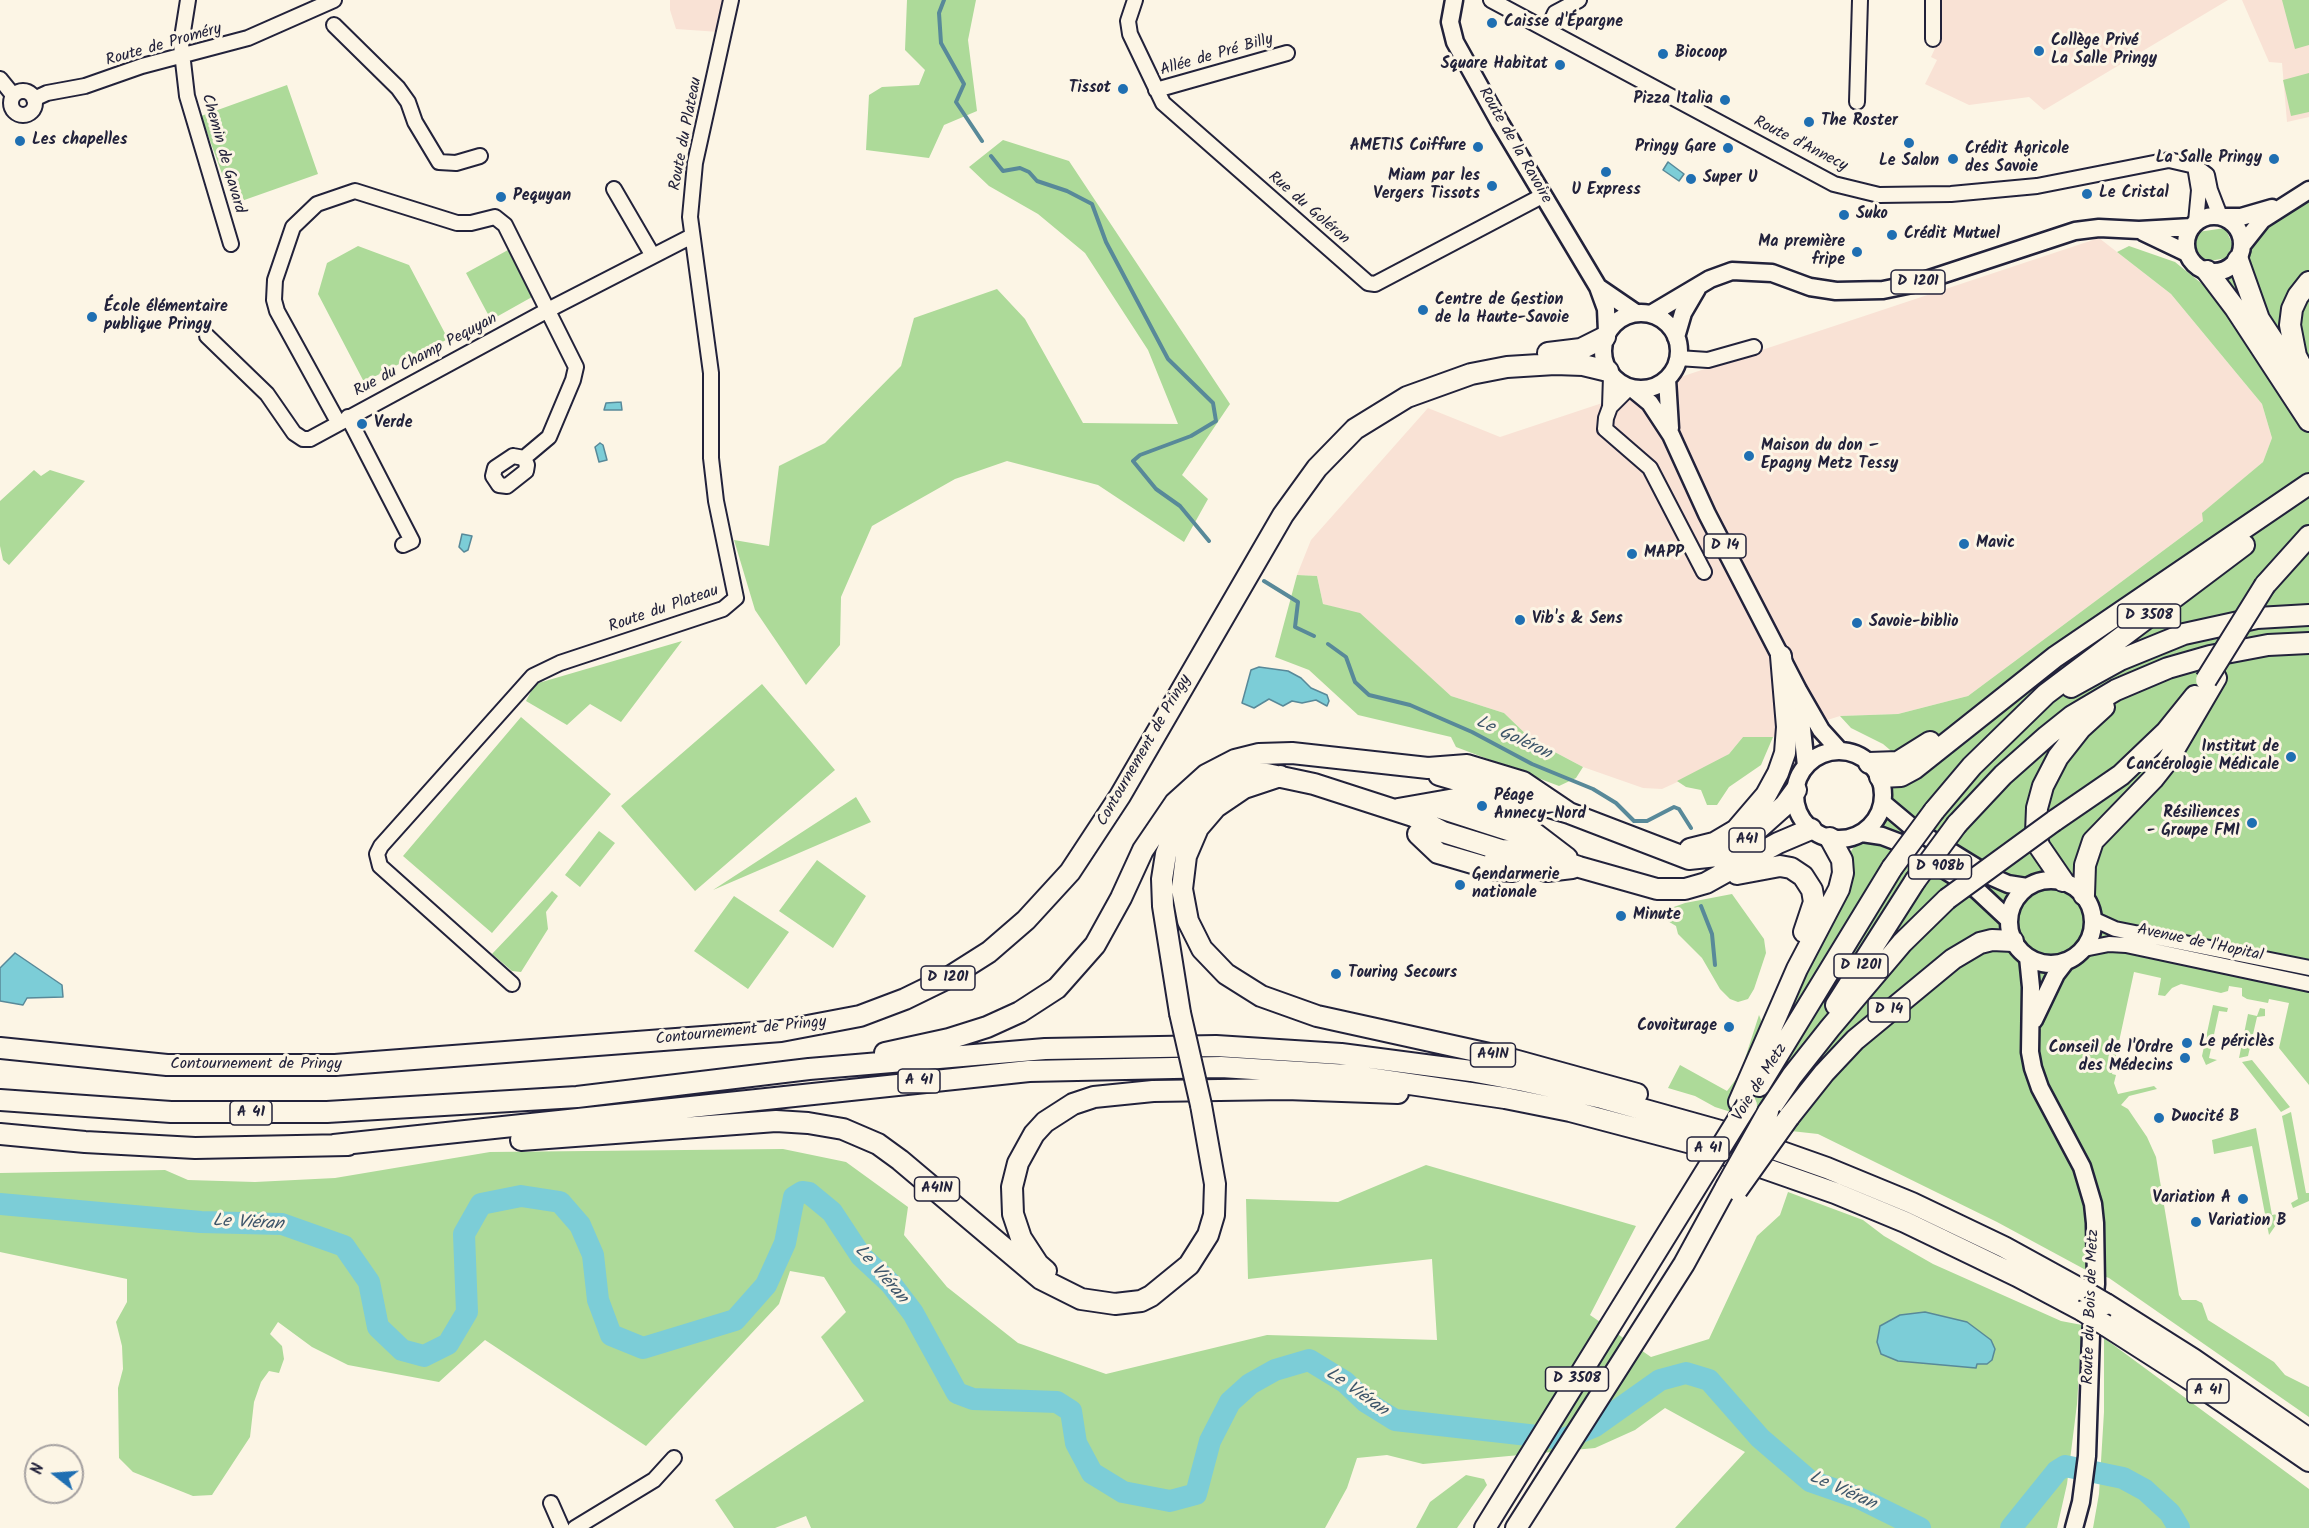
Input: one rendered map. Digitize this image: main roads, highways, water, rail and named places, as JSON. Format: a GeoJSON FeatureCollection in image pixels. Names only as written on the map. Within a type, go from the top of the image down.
{"type":"FeatureCollection","features":[{"type":"Feature","properties":{"kind":"highway"},"geometry":{"type":"LineString","coordinates":[[2240,252],[2259,320],[2309,395]]}},
{"type":"Feature","properties":{"kind":"highway"},"geometry":{"type":"LineString","coordinates":[[2207,271],[2235,308],[2309,421]]}},
{"type":"Feature","properties":{"kind":"highway"},"geometry":{"type":"LineString","coordinates":[[2309,282],[2292,309],[2290,325],[2296,356],[2309,381]]}},
{"type":"Feature","properties":{"kind":"highway","name":"Contournement de Pringy"},"geometry":{"type":"LineString","coordinates":[[0,1038],[154,1054],[253,1057],[333,1055],[756,1024],[827,1013],[897,992],[960,959],[993,936],[1031,902],[1063,864],[1106,800],[1281,499],[1310,460],[1336,432],[1385,397],[1448,369],[1497,358],[1577,350],[1606,335]]}},
{"type":"Feature","properties":{"kind":"highway","name":"Contournement de Pringy"},"geometry":{"type":"LineString","coordinates":[[0,1048],[167,1065],[335,1065],[754,1034],[838,1021],[905,999],[948,978],[988,952],[1026,920],[1070,872],[1120,796],[1283,515],[1317,468],[1355,429],[1407,397],[1471,374],[1507,367],[1562,364],[1583,365],[1610,374]]}},
{"type":"Feature","properties":{"kind":"highway"},"geometry":{"type":"LineString","coordinates":[[1875,770],[1898,762],[2008,692],[2055,657],[2309,491]]}},
{"type":"Feature","properties":{"kind":"highway","name":"D 3508"},"geometry":{"type":"LineString","coordinates":[[1996,742],[2070,674],[2309,491]]}},
{"type":"Feature","properties":{"kind":"highway"},"geometry":{"type":"LineString","coordinates":[[2084,895],[2085,865],[2093,841],[2153,779],[2168,760],[2252,604],[2265,585],[2309,536]]}},
{"type":"Feature","properties":{"kind":"highway"},"geometry":{"type":"LineString","coordinates":[[1996,742],[2090,676],[2150,646],[2220,624],[2257,618],[2309,615]]}},
{"type":"Feature","properties":{"kind":"highway"},"geometry":{"type":"LineString","coordinates":[[2063,881],[2042,852],[2036,833],[2040,796],[2054,765],[2070,741],[2101,710],[2141,684],[2191,661],[2235,650],[2309,644]]}},
{"type":"Feature","properties":{"kind":"highway"},"geometry":{"type":"LineString","coordinates":[[809,1069],[972,1032],[1005,1020],[1045,997],[1068,978],[1095,945],[1121,898],[1143,850],[1175,803],[1216,768],[1259,754],[1292,753],[1438,770],[1560,809],[1675,854],[1699,848],[1726,836],[1745,820],[1773,783],[1782,763],[1787,736],[1781,656]]}},
{"type":"Feature","properties":{"kind":"highway","name":"D 1201"},"geometry":{"type":"LineString","coordinates":[[1792,1076],[1915,881],[1957,824],[2003,775],[2072,716],[2116,690],[2191,661]]}},
{"type":"Feature","properties":{"kind":"highway","name":"Voie de Metz"},"geometry":{"type":"LineString","coordinates":[[1731,1188],[1768,1112],[1792,1076],[1902,943],[1947,899],[2121,775],[2173,725],[2211,679]]}},
{"type":"Feature","properties":{"kind":"highway","name":"Voie de Metz"},"geometry":{"type":"LineString","coordinates":[[1485,1528],[1706,1171],[1743,1104],[1892,868],[1934,811],[1996,742]]}},
{"type":"Feature","properties":{"kind":"highway","name":"A41N"},"geometry":{"type":"LineString","coordinates":[[1179,1006],[1162,890],[1164,861],[1172,837],[1192,806],[1220,783],[1247,773],[1280,776],[1336,790],[1414,816]]}},
{"type":"Feature","properties":{"kind":"highway","name":"A41N"},"geometry":{"type":"LineString","coordinates":[[1280,776],[1256,783],[1225,799],[1198,828],[1186,856],[1182,889],[1188,921],[1209,957],[1234,981],[1276,1003],[1317,1016],[1503,1057],[1624,1090],[1711,1119],[1793,1151],[1827,1168]]}},
{"type":"Feature","properties":{"kind":"highway","name":"A41"},"geometry":{"type":"LineString","coordinates":[[1675,854],[1707,858],[1739,846],[1785,805],[1796,790]]}},
{"type":"Feature","properties":{"kind":"highway"},"geometry":{"type":"LineString","coordinates":[[1414,816],[1455,799],[1512,816],[1535,842],[1579,867],[1657,889],[1685,889],[1766,867],[1780,866],[1799,873],[1812,890],[1813,912],[1789,968],[1768,1038]]}},
{"type":"Feature","properties":{"kind":"highway","name":"A41N"},"geometry":{"type":"LineString","coordinates":[[334,1145],[419,1145],[510,1141],[747,1122],[792,1121],[825,1125],[864,1137],[893,1155],[925,1179],[1027,1269],[1064,1293],[1099,1303],[1130,1303],[1151,1296],[1181,1273],[1202,1248],[1214,1215],[1215,1173],[1179,1006],[1155,918],[1152,883],[1157,851],[1175,803]]}},
{"type":"Feature","properties":{"kind":"highway"},"geometry":{"type":"LineString","coordinates":[[1414,816],[1443,832],[1501,850],[1535,842]]}},
{"type":"Feature","properties":{"kind":"highway"},"geometry":{"type":"LineString","coordinates":[[1414,816],[1547,871],[1579,867]]}},
{"type":"Feature","properties":{"kind":"highway"},"geometry":{"type":"LineString","coordinates":[[1706,883],[1778,843],[1811,829]]}},
{"type":"Feature","properties":{"kind":"highway"},"geometry":{"type":"LineString","coordinates":[[1743,1104],[1797,969],[1841,883],[1842,860],[1830,838]]}},
{"type":"Feature","properties":{"kind":"highway","name":"D 14"},"geometry":{"type":"LineString","coordinates":[[1683,1264],[1731,1188],[1824,1073],[1855,1040],[1953,959],[1980,943],[1992,940],[2013,941]]}},
{"type":"Feature","properties":{"kind":"highway","name":"A 41"},"geometry":{"type":"LineString","coordinates":[[0,1100],[171,1112],[401,1110],[576,1097],[809,1069],[1004,1052],[1144,1046],[1270,1048],[1341,1054],[1471,1071],[1602,1098],[1731,1134],[1827,1168],[1952,1222],[2106,1304],[2193,1359],[2309,1439]]}},
{"type":"Feature","properties":{"kind":"highway","name":"A 41"},"geometry":{"type":"LineString","coordinates":[[0,1134],[85,1142],[195,1148],[334,1145],[607,1118],[941,1078],[1080,1068],[1267,1069],[1407,1082],[1505,1098],[1642,1129],[1787,1175],[1955,1245],[2083,1311],[2213,1394],[2309,1461]]}},
{"type":"Feature","properties":{"kind":"highway","name":"A41N"},"geometry":{"type":"LineString","coordinates":[[1165,1284],[1126,1293],[1093,1293],[1074,1288],[1050,1274],[1028,1250],[1013,1214],[1017,1163],[1034,1134],[1057,1112],[1094,1097],[1154,1091],[1286,1089],[1505,1098]]}},
{"type":"Feature","properties":{"kind":"highway","name":"D 3508"},"geometry":{"type":"LineString","coordinates":[[1518,1526],[1683,1264]]}},
{"type":"Feature","properties":{"kind":"main road","name":"Route de la Ravoire"},"geometry":{"type":"LineString","coordinates":[[1454,0],[1450,22],[1453,38],[1542,196],[1598,287],[1606,309],[1606,335],[1602,352],[1610,374]]}},
{"type":"Feature","properties":{"kind":"main road"},"geometry":{"type":"LineString","coordinates":[[2284,203],[2262,220],[2240,252],[2221,271],[2207,271],[2195,264],[2187,253],[2186,242],[2194,224],[2208,216],[2241,217],[2284,203],[2309,190]]}},
{"type":"Feature","properties":{"kind":"main road"},"geometry":{"type":"LineString","coordinates":[[2223,217],[2239,229],[2240,252]]}},
{"type":"Feature","properties":{"kind":"main road","name":"D 1201"},"geometry":{"type":"LineString","coordinates":[[1643,314],[1697,289],[1722,273],[1741,270],[1773,273],[1825,290],[1883,290],[1917,283],[2075,231],[2110,227],[2139,230],[2194,224]]}},
{"type":"Feature","properties":{"kind":"main road","name":"D 1201"},"geometry":{"type":"LineString","coordinates":[[2139,230],[2187,253]]}},
{"type":"Feature","properties":{"kind":"main road","name":"Route de la Ravoire"},"geometry":{"type":"LineString","coordinates":[[1598,287],[1643,314],[1664,321],[1676,337]]}},
{"type":"Feature","properties":{"kind":"main road","name":"D 1201"},"geometry":{"type":"LineString","coordinates":[[1676,337],[1683,313],[1697,289]]}},
{"type":"Feature","properties":{"kind":"main road"},"geometry":{"type":"LineString","coordinates":[[1606,335],[1619,319],[1643,314]]}},
{"type":"Feature","properties":{"kind":"main road"},"geometry":{"type":"LineString","coordinates":[[1610,374],[1631,388],[1649,389],[1667,379],[1678,358],[1676,337]]}},
{"type":"Feature","properties":{"kind":"main road","name":"D 14"},"geometry":{"type":"LineString","coordinates":[[1667,379],[1671,435]]}},
{"type":"Feature","properties":{"kind":"main road","name":"D 14"},"geometry":{"type":"LineString","coordinates":[[1631,388],[1650,403],[1671,435],[1707,514],[1798,690],[1821,730],[1840,751]]}},
{"type":"Feature","properties":{"kind":"main road","name":"D 14"},"geometry":{"type":"LineString","coordinates":[[1798,690],[1806,766]]}},
{"type":"Feature","properties":{"kind":"main road"},"geometry":{"type":"LineString","coordinates":[[1840,751],[1858,755],[1875,770],[1883,802],[1874,822],[1862,832],[1846,838],[1830,838],[1811,829],[1799,812],[1796,790],[1806,766],[1819,756],[1840,751]]}},
{"type":"Feature","properties":{"kind":"main road","name":"D 908b"},"geometry":{"type":"LineString","coordinates":[[1883,802],[1914,830],[1992,877],[2008,884],[2027,887]]}},
{"type":"Feature","properties":{"kind":"main road","name":"D 908b"},"geometry":{"type":"LineString","coordinates":[[1862,832],[1903,844],[1977,890],[2008,919]]}},
{"type":"Feature","properties":{"kind":"main road"},"geometry":{"type":"LineString","coordinates":[[2044,880],[2063,881],[2084,895],[2093,919],[2091,935],[2084,949],[2066,962],[2046,964],[2028,957],[2013,941],[2008,919],[2016,897],[2027,887],[2044,880]]}},
{"type":"Feature","properties":{"kind":"main road","name":"Route du Bois de Metz"},"geometry":{"type":"LineString","coordinates":[[2028,957],[2030,1052],[2036,1077],[2082,1167],[2093,1204],[2097,1274],[2091,1334],[2087,1456],[2084,1483],[2074,1528]]}},
{"type":"Feature","properties":{"kind":"main road","name":"Route du Bois de Metz"},"geometry":{"type":"LineString","coordinates":[[2031,1027],[2056,975],[2066,962]]}},
{"type":"Feature","properties":{"kind":"water"},"geometry":{"type":"Polygon","coordinates":[[[1668,162],[1684,174],[1679,181],[1663,170],[1668,162]]]}},
{"type":"Feature","properties":{"kind":"water"},"geometry":{"type":"Polygon","coordinates":[[[621,402],[622,410],[604,410],[606,403],[621,402]]]}},
{"type":"Feature","properties":{"kind":"water"},"geometry":{"type":"Polygon","coordinates":[[[600,443],[603,445],[607,460],[599,462],[595,447],[600,443]]]}},
{"type":"Feature","properties":{"kind":"water"},"geometry":{"type":"Polygon","coordinates":[[[462,534],[472,536],[468,550],[464,552],[459,547],[462,534]]]}},
{"type":"Feature","properties":{"kind":"water"},"geometry":{"type":"Polygon","coordinates":[[[1259,667],[1288,671],[1301,678],[1311,688],[1327,695],[1329,701],[1327,706],[1316,700],[1302,703],[1292,701],[1283,706],[1269,699],[1254,708],[1242,703],[1251,670],[1259,667]]]}},
{"type":"Feature","properties":{"kind":"water"},"geometry":{"type":"Polygon","coordinates":[[[15,953],[62,985],[63,997],[27,998],[23,1005],[0,1001],[0,968],[15,953]]]}},
{"type":"Feature","properties":{"kind":"water"},"geometry":{"type":"Polygon","coordinates":[[[1925,1312],[1967,1322],[1991,1340],[1995,1349],[1992,1360],[1987,1364],[1977,1364],[1976,1368],[1898,1361],[1881,1354],[1877,1342],[1880,1326],[1900,1315],[1925,1312]]]}},
{"type":"Feature","properties":{"kind":"waterway"},"geometry":{"type":"LineString","coordinates":[[944,0],[939,13],[941,43],[964,84],[956,102],[982,141]]}},
{"type":"Feature","properties":{"kind":"waterway"},"geometry":{"type":"LineString","coordinates":[[991,156],[1003,171],[1020,168],[1029,172],[1037,181],[1067,191],[1092,204],[1106,242],[1168,359],[1213,403],[1216,421],[1191,436],[1140,455],[1133,461],[1156,489],[1180,506],[1209,541]]}},
{"type":"Feature","properties":{"kind":"waterway"},"geometry":{"type":"LineString","coordinates":[[1264,581],[1298,602],[1295,627],[1314,636]]}},
{"type":"Feature","properties":{"kind":"waterway","name":"Le Goléron"},"geometry":{"type":"LineString","coordinates":[[1328,644],[1346,657],[1355,682],[1369,695],[1410,705],[1472,732],[1532,764],[1593,789],[1616,803],[1634,821],[1647,821],[1674,807],[1679,809],[1691,828]]}},
{"type":"Feature","properties":{"kind":"waterway"},"geometry":{"type":"LineString","coordinates":[[1701,906],[1712,934],[1715,965]]}},
{"type":"Feature","properties":{"kind":"waterway","name":"Le Viéran"},"geometry":{"type":"LineString","coordinates":[[0,1204],[201,1222],[282,1224],[344,1246],[369,1282],[378,1327],[402,1350],[424,1356],[448,1344],[467,1312],[464,1234],[481,1204],[521,1196],[560,1202],[580,1225],[593,1255],[598,1300],[611,1335],[643,1348],[735,1320],[766,1285],[785,1243],[794,1197],[802,1192],[809,1193],[832,1212],[861,1256],[891,1284],[913,1313],[957,1393],[973,1399],[1057,1402],[1071,1411],[1076,1443],[1092,1473],[1123,1492],[1170,1501],[1196,1494],[1210,1441],[1230,1402],[1250,1384],[1275,1370],[1309,1360],[1345,1382],[1366,1402],[1395,1420],[1564,1439],[1595,1426],[1660,1380],[1686,1373],[1709,1380],[1760,1438],[1810,1481],[1859,1498],[1920,1528]]}},
{"type":"Feature","properties":{"kind":"waterway","name":"Le Viéran"},"geometry":{"type":"LineString","coordinates":[[2011,1528],[2057,1471],[2065,1466],[2123,1478],[2145,1490],[2170,1513],[2179,1528]]}},
{"type":"Feature","properties":{"kind":"waterway","name":"Le Viéran"},"geometry":{"type":"LineString","coordinates":[[2016,1524],[2017,1528]]}},
{"type":"Feature","properties":{"kind":"place","name":"Caisse d'Épargne"},"geometry":{"type":"Point","coordinates":[1492,23]}},
{"type":"Feature","properties":{"kind":"place","name":"Collège Privé La Salle Pringy"},"geometry":{"type":"Point","coordinates":[2039,51]}},
{"type":"Feature","properties":{"kind":"place","name":"Biocoop"},"geometry":{"type":"Point","coordinates":[1663,54]}},
{"type":"Feature","properties":{"kind":"place","name":"Square Habitat"},"geometry":{"type":"Point","coordinates":[1560,65]}},
{"type":"Feature","properties":{"kind":"place","name":"Tissot"},"geometry":{"type":"Point","coordinates":[1123,89]}},
{"type":"Feature","properties":{"kind":"place","name":"Pizza Italia"},"geometry":{"type":"Point","coordinates":[1725,100]}},
{"type":"Feature","properties":{"kind":"place","name":"The Roster"},"geometry":{"type":"Point","coordinates":[1809,122]}},
{"type":"Feature","properties":{"kind":"place","name":"Les chapelles"},"geometry":{"type":"Point","coordinates":[20,141]}},
{"type":"Feature","properties":{"kind":"place","name":"Le Salon"},"geometry":{"type":"Point","coordinates":[1909,143]}},
{"type":"Feature","properties":{"kind":"place","name":"AMETIS Coiffure"},"geometry":{"type":"Point","coordinates":[1478,147]}},
{"type":"Feature","properties":{"kind":"place","name":"Pringy Gare"},"geometry":{"type":"Point","coordinates":[1728,148]}},
{"type":"Feature","properties":{"kind":"place","name":"Crédit Agricole des Savoie"},"geometry":{"type":"Point","coordinates":[1953,159]}},
{"type":"Feature","properties":{"kind":"place","name":"La Salle Pringy"},"geometry":{"type":"Point","coordinates":[2274,159]}},
{"type":"Feature","properties":{"kind":"place","name":"U Express"},"geometry":{"type":"Point","coordinates":[1606,172]}},
{"type":"Feature","properties":{"kind":"place","name":"Super U"},"geometry":{"type":"Point","coordinates":[1691,179]}},
{"type":"Feature","properties":{"kind":"place","name":"Miam par les Vergers Tissots"},"geometry":{"type":"Point","coordinates":[1492,186]}},
{"type":"Feature","properties":{"kind":"place","name":"Le Cristal"},"geometry":{"type":"Point","coordinates":[2087,194]}},
{"type":"Feature","properties":{"kind":"place","name":"Pequyan"},"geometry":{"type":"Point","coordinates":[501,197]}},
{"type":"Feature","properties":{"kind":"place","name":"Suko"},"geometry":{"type":"Point","coordinates":[1844,215]}},
{"type":"Feature","properties":{"kind":"place","name":"Crédit Mutuel"},"geometry":{"type":"Point","coordinates":[1892,235]}},
{"type":"Feature","properties":{"kind":"place","name":"Ma première fripe"},"geometry":{"type":"Point","coordinates":[1857,252]}},
{"type":"Feature","properties":{"kind":"place","name":"Centre de Gestion de la Haute-Savoie"},"geometry":{"type":"Point","coordinates":[1423,310]}},
{"type":"Feature","properties":{"kind":"place","name":"École élémentaire publique Pringy"},"geometry":{"type":"Point","coordinates":[92,317]}},
{"type":"Feature","properties":{"kind":"place","name":"Verde"},"geometry":{"type":"Point","coordinates":[362,424]}},
{"type":"Feature","properties":{"kind":"place","name":"Maison du don – Epagny Metz Tessy"},"geometry":{"type":"Point","coordinates":[1749,456]}},
{"type":"Feature","properties":{"kind":"place","name":"Mavic"},"geometry":{"type":"Point","coordinates":[1964,544]}},
{"type":"Feature","properties":{"kind":"place","name":"MAPP"},"geometry":{"type":"Point","coordinates":[1632,554]}},
{"type":"Feature","properties":{"kind":"place","name":"Vib's & Sens"},"geometry":{"type":"Point","coordinates":[1520,620]}},
{"type":"Feature","properties":{"kind":"place","name":"Savoie-biblio"},"geometry":{"type":"Point","coordinates":[1857,623]}},
{"type":"Feature","properties":{"kind":"place","name":"Institut de Cancérologie Médicale"},"geometry":{"type":"Point","coordinates":[2291,757]}},
{"type":"Feature","properties":{"kind":"place","name":"Péage Annecy-Nord"},"geometry":{"type":"Point","coordinates":[1482,806]}},
{"type":"Feature","properties":{"kind":"place","name":"Résiliences - Groupe FMI"},"geometry":{"type":"Point","coordinates":[2252,823]}},
{"type":"Feature","properties":{"kind":"place","name":"Gendarmerie nationale"},"geometry":{"type":"Point","coordinates":[1460,885]}},
{"type":"Feature","properties":{"kind":"place","name":"Minute"},"geometry":{"type":"Point","coordinates":[1621,916]}},
{"type":"Feature","properties":{"kind":"place","name":"Touring Secours"},"geometry":{"type":"Point","coordinates":[1336,974]}},
{"type":"Feature","properties":{"kind":"place","name":"Covoiturage"},"geometry":{"type":"Point","coordinates":[1729,1027]}},
{"type":"Feature","properties":{"kind":"place","name":"Le périclès"},"geometry":{"type":"Point","coordinates":[2187,1043]}},
{"type":"Feature","properties":{"kind":"place","name":"Conseil de l'Ordre des Médecins"},"geometry":{"type":"Point","coordinates":[2185,1058]}},
{"type":"Feature","properties":{"kind":"place","name":"Duocité B"},"geometry":{"type":"Point","coordinates":[2159,1118]}},
{"type":"Feature","properties":{"kind":"place","name":"Variation A"},"geometry":{"type":"Point","coordinates":[2243,1199]}},
{"type":"Feature","properties":{"kind":"place","name":"Variation B"},"geometry":{"type":"Point","coordinates":[2196,1222]}}]}
